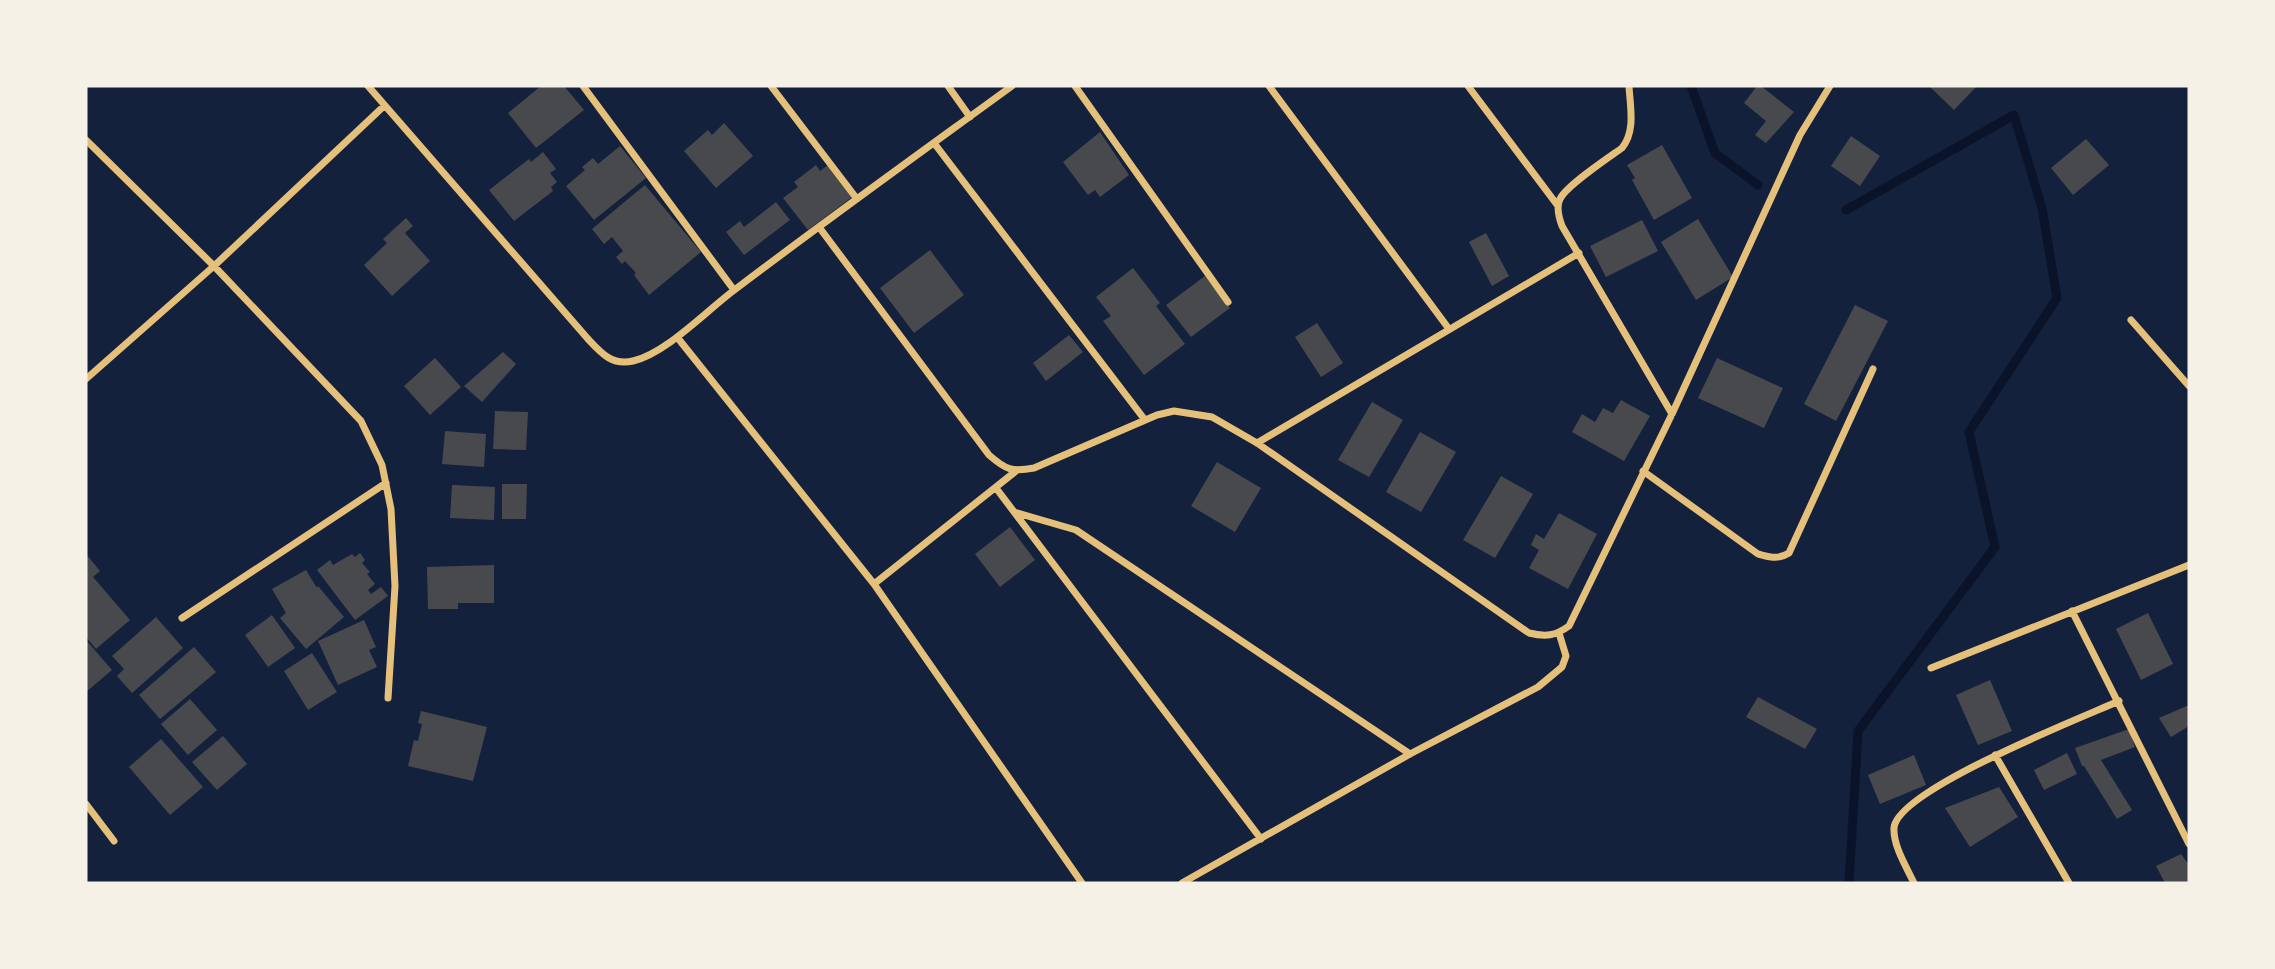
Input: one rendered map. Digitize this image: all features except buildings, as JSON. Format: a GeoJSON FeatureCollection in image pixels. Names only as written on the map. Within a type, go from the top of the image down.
{"type":"FeatureCollection","features":[{"type":"Feature","properties":{"kind":"street"},"geometry":{"type":"LineString","coordinates":[[368,86],[603,355],[611,360],[632,362],[677,337],[734,290],[1012,86]]}},
{"type":"Feature","properties":{"kind":"street"},"geometry":{"type":"LineString","coordinates":[[583,86],[734,290]]}},
{"type":"Feature","properties":{"kind":"street"},"geometry":{"type":"LineString","coordinates":[[771,86],[857,199]]}},
{"type":"Feature","properties":{"kind":"street"},"geometry":{"type":"LineString","coordinates":[[948,86],[970,117]]}},
{"type":"Feature","properties":{"kind":"street"},"geometry":{"type":"LineString","coordinates":[[1075,86],[1228,302]]}},
{"type":"Feature","properties":{"kind":"street"},"geometry":{"type":"LineString","coordinates":[[1269,86],[1449,329]]}},
{"type":"Feature","properties":{"kind":"street"},"geometry":{"type":"LineString","coordinates":[[1468,86],[1558,206],[1562,226],[1672,414]]}},
{"type":"Feature","properties":{"kind":"street"},"geometry":{"type":"LineString","coordinates":[[1558,206],[1566,191],[1625,143],[1631,131],[1629,86]]}},
{"type":"Feature","properties":{"kind":"street"},"geometry":{"type":"LineString","coordinates":[[819,227],[989,455],[1001,466],[1016,471],[1034,468],[1145,420],[1174,411],[1212,416],[1257,443],[1529,633],[1547,637],[1569,626],[1672,414],[1800,135],[1830,86]]}},
{"type":"Feature","properties":{"kind":"street"},"geometry":{"type":"LineString","coordinates":[[86,379],[214,266],[384,106]]}},
{"type":"Feature","properties":{"kind":"street"},"geometry":{"type":"LineString","coordinates":[[86,140],[214,266],[361,421],[382,465],[391,509],[395,586],[388,698]]}},
{"type":"Feature","properties":{"kind":"street"},"geometry":{"type":"LineString","coordinates":[[934,143],[1145,420]]}},
{"type":"Feature","properties":{"kind":"street"},"geometry":{"type":"LineString","coordinates":[[1257,443],[1578,253]]}},
{"type":"Feature","properties":{"kind":"street"},"geometry":{"type":"LineString","coordinates":[[2131,320],[2189,386]]}},
{"type":"Feature","properties":{"kind":"street"},"geometry":{"type":"LineString","coordinates":[[677,337],[874,584],[1082,883]]}},
{"type":"Feature","properties":{"kind":"street"},"geometry":{"type":"LineString","coordinates":[[1643,471],[1758,554],[1781,558],[1789,553],[1873,369]]}},
{"type":"Feature","properties":{"kind":"street"},"geometry":{"type":"LineString","coordinates":[[874,584],[1016,471]]}},
{"type":"Feature","properties":{"kind":"street"},"geometry":{"type":"LineString","coordinates":[[182,618],[386,483]]}},
{"type":"Feature","properties":{"kind":"street"},"geometry":{"type":"LineString","coordinates":[[996,488],[1261,839]]}},
{"type":"Feature","properties":{"kind":"street"},"geometry":{"type":"LineString","coordinates":[[1014,512],[1076,530],[1410,754]]}},
{"type":"Feature","properties":{"kind":"street"},"geometry":{"type":"LineString","coordinates":[[1931,668],[2189,565]]}},
{"type":"Feature","properties":{"kind":"street"},"geometry":{"type":"LineString","coordinates":[[2072,611],[2189,844]]}},
{"type":"Feature","properties":{"kind":"street"},"geometry":{"type":"LineString","coordinates":[[1182,883],[1410,754],[1548,680],[1562,667],[1566,656],[1559,633]]}},
{"type":"Feature","properties":{"kind":"street"},"geometry":{"type":"LineString","coordinates":[[1914,883],[1896,843],[1894,827],[1901,813],[1915,800],[1995,755],[2119,701]]}},
{"type":"Feature","properties":{"kind":"street"},"geometry":{"type":"LineString","coordinates":[[1995,755],[2069,883]]}},
{"type":"Feature","properties":{"kind":"street"},"geometry":{"type":"LineString","coordinates":[[86,804],[114,841]]}},
{"type":"Feature","properties":{"kind":"waterway"},"geometry":{"type":"LineString","coordinates":[[1691,86],[1715,153],[1758,185]]}},
{"type":"Feature","properties":{"kind":"waterway"},"geometry":{"type":"LineString","coordinates":[[1846,210],[2014,115],[2042,208],[2057,298],[1969,432],[1995,547],[1858,731],[1849,883]]}}]}
